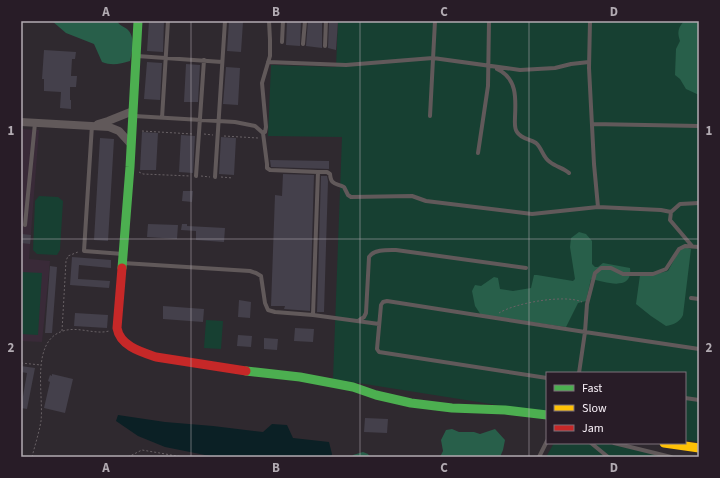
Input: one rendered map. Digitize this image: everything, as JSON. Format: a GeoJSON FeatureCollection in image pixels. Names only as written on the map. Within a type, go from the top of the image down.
{"type":"FeatureCollection","features":[{"type":"Feature","properties":{"kind":"street"},"geometry":{"type":"LineString","coordinates":[[138,21],[130,143],[130,167],[117,328],[118,335],[124,342],[142,352],[156,357],[221,368],[300,377],[353,387],[376,395],[411,403],[452,408],[504,410],[546,415]]}},
{"type":"Feature","properties":{"kind":"street"},"geometry":{"type":"LineString","coordinates":[[92,125],[132,113]]}},
{"type":"Feature","properties":{"kind":"street"},"geometry":{"type":"LineString","coordinates":[[21,122],[109,127],[119,131],[130,143]]}},
{"type":"Feature","properties":{"kind":"street"},"geometry":{"type":"LineString","coordinates":[[671,444],[699,448]]}},
{"type":"Feature","properties":{"kind":"lane"},"geometry":{"type":"LineString","coordinates":[[162,118],[168,21]]}},
{"type":"Feature","properties":{"kind":"lane"},"geometry":{"type":"LineString","coordinates":[[215,177],[225,21]]}},
{"type":"Feature","properties":{"kind":"lane"},"geometry":{"type":"LineString","coordinates":[[268,21],[270,56],[262,83],[266,127],[265,132],[263,133],[267,168],[270,170],[327,172],[330,174],[333,183],[344,187],[348,195],[351,197],[412,196],[426,201],[532,214],[598,207],[662,210],[671,212]]}},
{"type":"Feature","properties":{"kind":"lane"},"geometry":{"type":"LineString","coordinates":[[282,42],[283,21]]}},
{"type":"Feature","properties":{"kind":"lane"},"geometry":{"type":"LineString","coordinates":[[303,44],[305,21]]}},
{"type":"Feature","properties":{"kind":"lane"},"geometry":{"type":"LineString","coordinates":[[325,46],[326,21]]}},
{"type":"Feature","properties":{"kind":"lane"},"geometry":{"type":"LineString","coordinates":[[430,116],[435,21]]}},
{"type":"Feature","properties":{"kind":"lane"},"geometry":{"type":"LineString","coordinates":[[478,153],[491,67],[489,21]]}},
{"type":"Feature","properties":{"kind":"lane"},"geometry":{"type":"LineString","coordinates":[[590,21],[589,62],[594,164],[598,207]]}},
{"type":"Feature","properties":{"kind":"lane"},"geometry":{"type":"LineString","coordinates":[[136,56],[222,62]]}},
{"type":"Feature","properties":{"kind":"lane"},"geometry":{"type":"LineString","coordinates":[[268,62],[346,65],[433,58],[520,70],[555,68],[589,62]]}},
{"type":"Feature","properties":{"kind":"lane"},"geometry":{"type":"LineString","coordinates":[[196,176],[204,60]]}},
{"type":"Feature","properties":{"kind":"lane"},"geometry":{"type":"LineString","coordinates":[[491,67],[501,71],[509,78],[514,86],[516,97],[515,125],[517,133],[534,142],[550,162],[569,173]]}},
{"type":"Feature","properties":{"kind":"lane"},"geometry":{"type":"LineString","coordinates":[[132,113],[162,118],[235,122],[255,126],[263,133]]}},
{"type":"Feature","properties":{"kind":"lane"},"geometry":{"type":"LineString","coordinates":[[25,225],[35,122]]}},
{"type":"Feature","properties":{"kind":"lane"},"geometry":{"type":"LineString","coordinates":[[592,124],[699,126]]}},
{"type":"Feature","properties":{"kind":"lane"},"geometry":{"type":"LineString","coordinates":[[92,125],[84,251],[123,258],[250,271],[261,276],[265,303],[268,310],[379,324]]}},
{"type":"Feature","properties":{"kind":"lane"},"geometry":{"type":"LineString","coordinates":[[313,315],[318,172]]}},
{"type":"Feature","properties":{"kind":"lane"},"geometry":{"type":"LineString","coordinates":[[692,246],[670,220],[671,212],[680,204],[699,202]]}},
{"type":"Feature","properties":{"kind":"lane"},"geometry":{"type":"LineString","coordinates":[[579,372],[585,332],[586,308],[595,273],[601,268],[611,268],[623,274],[653,274],[666,269],[679,249],[685,246],[699,247]]}},
{"type":"Feature","properties":{"kind":"lane"},"geometry":{"type":"LineString","coordinates":[[358,321],[364,318],[366,313],[369,257],[375,252],[396,250],[526,268]]}},
{"type":"Feature","properties":{"kind":"lane"},"geometry":{"type":"LineString","coordinates":[[691,298],[699,299]]}},
{"type":"Feature","properties":{"kind":"lane"},"geometry":{"type":"LineString","coordinates":[[546,378],[378,352],[381,305],[383,302],[387,301],[699,348]]}},
{"type":"Feature","properties":{"kind":"lane"},"geometry":{"type":"LineString","coordinates":[[686,398],[699,400]]}},
{"type":"Feature","properties":{"kind":"lane"},"geometry":{"type":"LineString","coordinates":[[545,457],[540,455],[546,443]]}},
{"type":"Feature","properties":{"kind":"lane"},"geometry":{"type":"LineString","coordinates":[[592,444],[608,457]]}},
{"type":"Feature","properties":{"kind":"lane"},"geometry":{"type":"LineString","coordinates":[[618,444],[671,457]]}},
{"type":"Feature","properties":{"kind":"path"},"geometry":{"type":"LineString","coordinates":[[130,167],[143,174],[233,178]]}},
{"type":"Feature","properties":{"kind":"path"},"geometry":{"type":"LineString","coordinates":[[62,331],[66,261],[68,256],[74,252],[84,251]]}},
{"type":"Feature","properties":{"kind":"path"},"geometry":{"type":"LineString","coordinates":[[498,313],[513,306],[546,299],[570,299],[580,301],[586,308]]}},
{"type":"Feature","properties":{"kind":"path"},"geometry":{"type":"LineString","coordinates":[[32,457],[41,420],[41,365],[43,353],[48,342],[62,331],[107,332],[117,328]]}},
{"type":"Feature","properties":{"kind":"path"},"geometry":{"type":"LineString","coordinates":[[21,363],[41,365]]}},
{"type":"Feature","properties":{"kind":"path"},"geometry":{"type":"LineString","coordinates":[[128,457],[142,450],[183,457]]}},
{"type":"Feature","properties":{"kind":"shaded area"},"geometry":{"type":"Polygon","coordinates":[[[21,129],[39,130],[29,259],[50,261],[42,342],[21,341],[21,129]]]}},
{"type":"Feature","properties":{"kind":"green space"},"geometry":{"type":"Polygon","coordinates":[[[52,21],[117,21],[130,32],[132,36],[133,44],[130,61],[116,64],[102,62],[94,44],[66,33],[52,21]]]}},
{"type":"Feature","properties":{"kind":"green space"},"geometry":{"type":"Polygon","coordinates":[[[338,21],[699,21],[699,442],[686,440],[686,372],[546,372],[546,413],[333,379],[342,137],[268,136],[271,65],[336,67],[338,21]]]}},
{"type":"Feature","properties":{"kind":"green space"},"geometry":{"type":"Polygon","coordinates":[[[684,21],[699,21],[699,95],[686,89],[680,79],[675,75],[676,49],[680,41],[679,30],[684,21]]]}},
{"type":"Feature","properties":{"kind":"green space"},"geometry":{"type":"Polygon","coordinates":[[[39,196],[58,197],[63,201],[60,250],[57,255],[37,254],[33,250],[35,201],[39,196]]]}},
{"type":"Feature","properties":{"kind":"green space"},"geometry":{"type":"Polygon","coordinates":[[[579,232],[586,234],[592,241],[592,264],[595,267],[598,267],[603,263],[630,268],[630,275],[627,280],[623,283],[617,284],[591,279],[586,301],[578,303],[566,327],[481,315],[475,306],[472,291],[475,285],[481,286],[494,277],[498,278],[500,289],[513,291],[531,288],[534,275],[573,281],[575,279],[570,247],[571,238],[579,232]]]}},
{"type":"Feature","properties":{"kind":"green space"},"geometry":{"type":"Polygon","coordinates":[[[685,247],[691,249],[683,315],[676,323],[666,326],[636,304],[640,275],[652,275],[668,271],[679,251],[685,247]]]}},
{"type":"Feature","properties":{"kind":"green space"},"geometry":{"type":"Polygon","coordinates":[[[21,272],[42,273],[38,335],[21,334],[21,272]]]}},
{"type":"Feature","properties":{"kind":"green space"},"geometry":{"type":"Polygon","coordinates":[[[206,320],[223,321],[221,349],[204,348],[206,320]]]}},
{"type":"Feature","properties":{"kind":"green space"},"geometry":{"type":"Polygon","coordinates":[[[452,429],[459,432],[474,432],[480,434],[495,429],[505,440],[500,457],[440,457],[443,451],[441,440],[446,430],[452,429]]]}},
{"type":"Feature","properties":{"kind":"green space"},"geometry":{"type":"Polygon","coordinates":[[[553,444],[609,444],[667,457],[546,457],[553,444]]]}},
{"type":"Feature","properties":{"kind":"green space"},"geometry":{"type":"Polygon","coordinates":[[[363,452],[368,454],[370,457],[352,457],[353,455],[363,452]]]}},
{"type":"Feature","properties":{"kind":"water"},"geometry":{"type":"Polygon","coordinates":[[[118,415],[165,422],[263,432],[272,424],[287,425],[293,438],[329,442],[332,454],[331,457],[215,457],[165,447],[138,436],[116,421],[118,415]]]}},
{"type":"Feature","properties":{"kind":"building"},"geometry":{"type":"Polygon","coordinates":[[[149,21],[164,21],[163,52],[147,51],[149,21]]]}},
{"type":"Feature","properties":{"kind":"building"},"geometry":{"type":"Polygon","coordinates":[[[229,21],[243,22],[241,52],[227,51],[229,21]]]}},
{"type":"Feature","properties":{"kind":"building"},"geometry":{"type":"Polygon","coordinates":[[[287,21],[301,21],[300,46],[286,45],[287,21]]]}},
{"type":"Feature","properties":{"kind":"building"},"geometry":{"type":"Polygon","coordinates":[[[308,21],[322,21],[322,48],[306,46],[308,21]]]}},
{"type":"Feature","properties":{"kind":"building"},"geometry":{"type":"Polygon","coordinates":[[[329,21],[338,21],[336,50],[328,48],[329,21]]]}},
{"type":"Feature","properties":{"kind":"building"},"geometry":{"type":"Polygon","coordinates":[[[44,50],[76,52],[75,59],[72,59],[71,76],[77,76],[76,87],[70,87],[71,109],[60,108],[61,92],[44,91],[44,79],[42,79],[44,50]]]}},
{"type":"Feature","properties":{"kind":"building"},"geometry":{"type":"Polygon","coordinates":[[[147,62],[162,63],[160,100],[144,99],[147,62]]]}},
{"type":"Feature","properties":{"kind":"building"},"geometry":{"type":"Polygon","coordinates":[[[186,64],[200,65],[198,102],[184,102],[186,64]]]}},
{"type":"Feature","properties":{"kind":"building"},"geometry":{"type":"Polygon","coordinates":[[[226,67],[240,68],[238,105],[223,104],[226,67]]]}},
{"type":"Feature","properties":{"kind":"building"},"geometry":{"type":"Polygon","coordinates":[[[142,132],[158,133],[156,170],[140,170],[142,132]]]}},
{"type":"Feature","properties":{"kind":"building"},"geometry":{"type":"Polygon","coordinates":[[[181,135],[195,136],[193,173],[179,172],[181,135]]]}},
{"type":"Feature","properties":{"kind":"building"},"geometry":{"type":"Polygon","coordinates":[[[221,137],[236,138],[234,175],[219,174],[221,137]]]}},
{"type":"Feature","properties":{"kind":"building"},"geometry":{"type":"Polygon","coordinates":[[[100,138],[114,139],[108,241],[94,240],[100,138]]]}},
{"type":"Feature","properties":{"kind":"building"},"geometry":{"type":"Polygon","coordinates":[[[270,160],[329,161],[329,169],[271,167],[270,160]]]}},
{"type":"Feature","properties":{"kind":"building"},"geometry":{"type":"Polygon","coordinates":[[[283,174],[314,175],[310,311],[284,309],[285,306],[271,306],[275,195],[282,196],[283,174]]]}},
{"type":"Feature","properties":{"kind":"building"},"geometry":{"type":"Polygon","coordinates":[[[321,176],[327,176],[328,181],[324,312],[317,312],[321,176]]]}},
{"type":"Feature","properties":{"kind":"building"},"geometry":{"type":"Polygon","coordinates":[[[183,191],[193,191],[192,202],[182,201],[183,191]]]}},
{"type":"Feature","properties":{"kind":"building"},"geometry":{"type":"Polygon","coordinates":[[[148,224],[178,225],[177,239],[147,237],[148,224]]]}},
{"type":"Feature","properties":{"kind":"building"},"geometry":{"type":"Polygon","coordinates":[[[182,224],[187,224],[187,226],[225,228],[224,242],[196,240],[196,231],[181,230],[182,224]]]}},
{"type":"Feature","properties":{"kind":"building"},"geometry":{"type":"Polygon","coordinates":[[[22,234],[31,235],[30,244],[21,243],[22,234]]]}},
{"type":"Feature","properties":{"kind":"building"},"geometry":{"type":"Polygon","coordinates":[[[72,257],[111,260],[111,268],[79,265],[78,279],[110,281],[109,288],[70,285],[72,257]]]}},
{"type":"Feature","properties":{"kind":"building"},"geometry":{"type":"Polygon","coordinates":[[[50,266],[57,267],[52,333],[45,333],[50,266]]]}},
{"type":"Feature","properties":{"kind":"building"},"geometry":{"type":"Polygon","coordinates":[[[239,300],[251,302],[250,318],[238,317],[239,300]]]}},
{"type":"Feature","properties":{"kind":"building"},"geometry":{"type":"Polygon","coordinates":[[[163,306],[204,309],[203,322],[163,319],[163,306]]]}},
{"type":"Feature","properties":{"kind":"building"},"geometry":{"type":"Polygon","coordinates":[[[75,313],[108,315],[107,328],[74,326],[75,313]]]}},
{"type":"Feature","properties":{"kind":"building"},"geometry":{"type":"Polygon","coordinates":[[[295,328],[314,329],[313,342],[294,341],[295,328]]]}},
{"type":"Feature","properties":{"kind":"building"},"geometry":{"type":"Polygon","coordinates":[[[238,335],[252,336],[251,347],[237,346],[238,335]]]}},
{"type":"Feature","properties":{"kind":"building"},"geometry":{"type":"Polygon","coordinates":[[[264,338],[278,339],[277,350],[264,349],[264,338]]]}},
{"type":"Feature","properties":{"kind":"building"},"geometry":{"type":"Polygon","coordinates":[[[21,366],[35,368],[27,409],[21,408],[27,373],[21,372],[21,366]]]}},
{"type":"Feature","properties":{"kind":"building"},"geometry":{"type":"Polygon","coordinates":[[[52,374],[73,379],[65,413],[44,408],[50,382],[48,381],[50,375],[52,376],[52,374]]]}},
{"type":"Feature","properties":{"kind":"building"},"geometry":{"type":"Polygon","coordinates":[[[365,418],[388,419],[387,433],[364,432],[365,418]]]}},
{"type":"Feature","properties":{"kind":"traffic: fast"},"geometry":{"type":"LineString","coordinates":[[122,268],[130,167],[138,21]]}},
{"type":"Feature","properties":{"kind":"traffic: fast"},"geometry":{"type":"LineString","coordinates":[[246,371],[300,377],[353,387],[376,395],[411,403],[452,408],[505,410],[546,415]]}},
{"type":"Feature","properties":{"kind":"traffic: slow"},"geometry":{"type":"LineString","coordinates":[[671,444],[699,448]]}},
{"type":"Feature","properties":{"kind":"traffic: jam"},"geometry":{"type":"LineString","coordinates":[[122,268],[117,328],[122,339],[127,344],[156,357],[246,371]]}}]}
